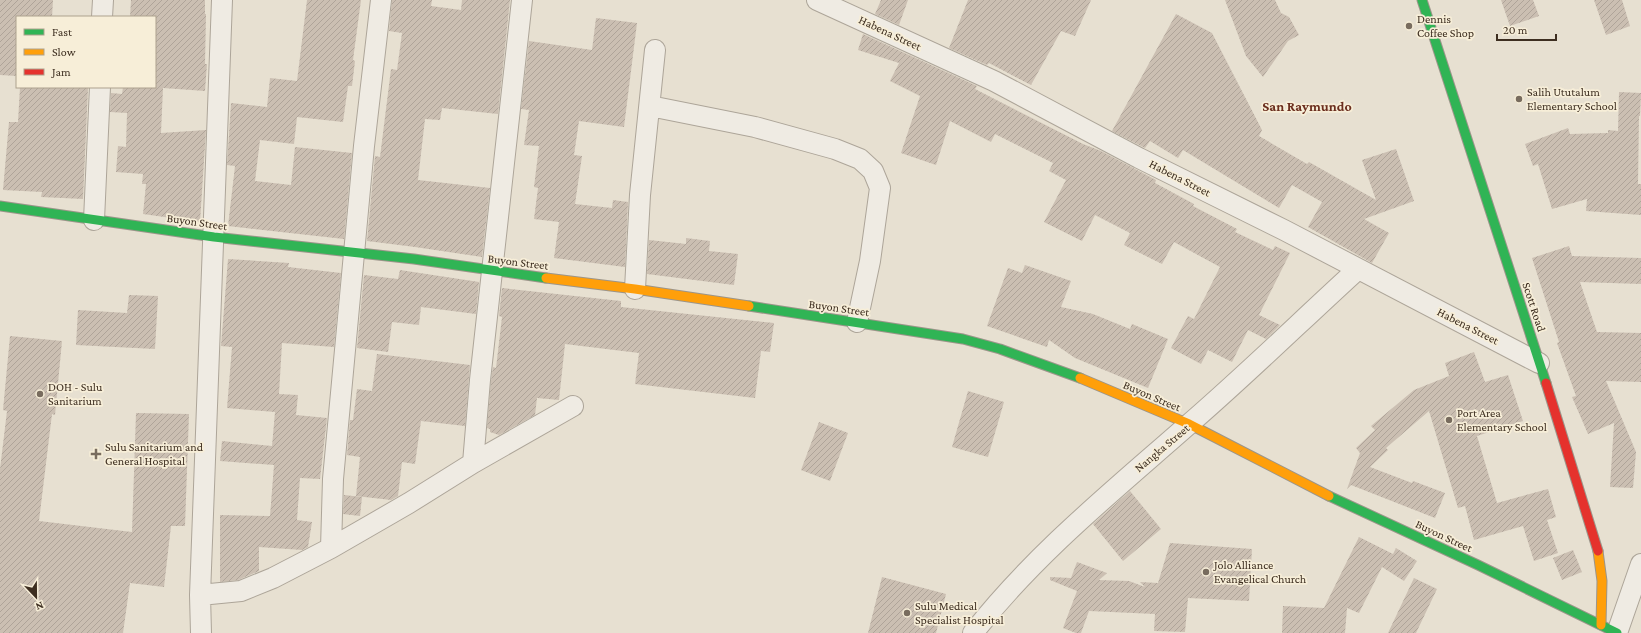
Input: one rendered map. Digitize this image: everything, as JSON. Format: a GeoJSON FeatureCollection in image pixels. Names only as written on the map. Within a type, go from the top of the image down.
{"type":"FeatureCollection","features":[{"type":"Feature","properties":{"kind":"main road","name":"Scott Road"},"geometry":{"type":"LineString","coordinates":[[1422,0],[1600,556],[1602,581],[1613,631]]}},
{"type":"Feature","properties":{"kind":"main road","name":"Buyon Street"},"geometry":{"type":"LineString","coordinates":[[0,206],[214,237],[414,259],[492,271],[635,289],[963,339],[1000,349],[1082,378],[1189,424],[1328,495],[1478,565],[1613,631]]}},
{"type":"Feature","properties":{"kind":"street"},"geometry":{"type":"LineString","coordinates":[[102,16],[103,0]]}},
{"type":"Feature","properties":{"kind":"street"},"geometry":{"type":"LineString","coordinates":[[201,633],[200,596],[222,0]]}},
{"type":"Feature","properties":{"kind":"street"},"geometry":{"type":"LineString","coordinates":[[331,548],[333,479],[364,146],[381,0]]}},
{"type":"Feature","properties":{"kind":"street"},"geometry":{"type":"LineString","coordinates":[[473,463],[492,271],[522,0]]}},
{"type":"Feature","properties":{"kind":"street","name":"Habena Street"},"geometry":{"type":"LineString","coordinates":[[817,0],[994,81],[1132,154],[1539,363]]}},
{"type":"Feature","properties":{"kind":"street"},"geometry":{"type":"LineString","coordinates":[[635,289],[640,195],[655,50]]}},
{"type":"Feature","properties":{"kind":"street"},"geometry":{"type":"LineString","coordinates":[[94,220],[100,88]]}},
{"type":"Feature","properties":{"kind":"street"},"geometry":{"type":"LineString","coordinates":[[650,106],[755,127],[835,149],[860,158],[873,171],[880,188],[870,261],[857,322]]}},
{"type":"Feature","properties":{"kind":"street","name":"Nangka Street"},"geometry":{"type":"LineString","coordinates":[[973,633],[1014,585],[1078,521],[1189,424],[1358,269]]}},
{"type":"Feature","properties":{"kind":"street"},"geometry":{"type":"LineString","coordinates":[[200,596],[241,591],[273,578],[331,548],[410,503],[473,463],[573,406]]}},
{"type":"Feature","properties":{"kind":"street"},"geometry":{"type":"LineString","coordinates":[[1613,631],[1641,564]]}},
{"type":"Feature","properties":{"kind":"building"},"geometry":{"type":"Polygon","coordinates":[[[0,0],[53,0],[52,16],[16,16],[16,76],[0,75],[0,0]]]}},
{"type":"Feature","properties":{"kind":"building"},"geometry":{"type":"Polygon","coordinates":[[[131,0],[205,0],[205,64],[207,64],[205,91],[163,88],[161,133],[206,130],[200,222],[143,214],[146,184],[142,184],[143,174],[116,172],[118,146],[126,147],[127,113],[110,112],[111,93],[122,94],[123,88],[156,88],[156,16],[130,16],[131,0]]]}},
{"type":"Feature","properties":{"kind":"building"},"geometry":{"type":"Polygon","coordinates":[[[307,0],[361,0],[353,60],[355,61],[352,86],[348,86],[343,122],[297,117],[294,144],[260,140],[255,181],[291,185],[295,147],[352,153],[344,239],[228,226],[235,166],[227,165],[231,103],[267,107],[270,78],[297,81],[307,0]]]}},
{"type":"Feature","properties":{"kind":"building"},"geometry":{"type":"Polygon","coordinates":[[[392,0],[432,0],[431,6],[461,10],[462,0],[510,0],[498,114],[442,108],[440,120],[425,119],[418,180],[490,188],[482,257],[367,241],[375,156],[380,157],[391,69],[397,70],[402,33],[389,31],[392,0]]]}},
{"type":"Feature","properties":{"kind":"building"},"geometry":{"type":"Polygon","coordinates":[[[881,0],[908,0],[899,25],[875,14],[881,0]]]}},
{"type":"Feature","properties":{"kind":"building"},"geometry":{"type":"Polygon","coordinates":[[[968,0],[1091,0],[1075,36],[1061,31],[1031,85],[989,63],[987,65],[949,48],[968,0]]]}},
{"type":"Feature","properties":{"kind":"building"},"geometry":{"type":"Polygon","coordinates":[[[1225,0],[1275,0],[1281,13],[1289,17],[1299,35],[1288,41],[1263,77],[1246,56],[1225,0]]]}},
{"type":"Feature","properties":{"kind":"building"},"geometry":{"type":"Polygon","coordinates":[[[1501,0],[1533,0],[1539,16],[1510,26],[1501,0]]]}},
{"type":"Feature","properties":{"kind":"building"},"geometry":{"type":"Polygon","coordinates":[[[1594,0],[1622,0],[1630,26],[1606,35],[1594,0]]]}},
{"type":"Feature","properties":{"kind":"building"},"geometry":{"type":"Polygon","coordinates":[[[1176,14],[1212,33],[1262,130],[1259,136],[1307,164],[1309,162],[1376,200],[1362,160],[1396,149],[1414,201],[1364,219],[1389,233],[1372,263],[1308,227],[1322,202],[1292,185],[1279,208],[1183,150],[1178,158],[1150,141],[1145,148],[1112,131],[1176,14]]]}},
{"type":"Feature","properties":{"kind":"building"},"geometry":{"type":"Polygon","coordinates":[[[596,18],[637,23],[624,127],[579,121],[574,155],[582,156],[575,204],[612,208],[613,200],[628,202],[625,267],[554,258],[559,222],[534,219],[538,188],[534,187],[539,146],[524,145],[529,110],[521,109],[529,41],[592,50],[596,18]]]}},
{"type":"Feature","properties":{"kind":"building"},"geometry":{"type":"Polygon","coordinates":[[[863,34],[977,86],[975,89],[1083,144],[1101,151],[1156,180],[1155,183],[1194,204],[1193,206],[1237,229],[1235,232],[1273,250],[1275,246],[1290,253],[1259,315],[1280,325],[1266,339],[1248,330],[1232,362],[1208,350],[1201,364],[1171,348],[1188,316],[1194,319],[1220,267],[1174,242],[1162,264],[1124,245],[1130,233],[1095,215],[1082,241],[1044,222],[1066,180],[1049,171],[1053,163],[995,134],[991,142],[950,121],[936,165],[901,153],[920,96],[890,81],[899,63],[858,50],[863,34]]]}},
{"type":"Feature","properties":{"kind":"building"},"geometry":{"type":"Polygon","coordinates":[[[20,88],[88,88],[83,199],[41,197],[42,192],[3,190],[9,122],[18,122],[20,88]]]}},
{"type":"Feature","properties":{"kind":"building"},"geometry":{"type":"Polygon","coordinates":[[[1619,92],[1641,93],[1639,116],[1638,184],[1641,184],[1641,215],[1586,211],[1587,199],[1552,209],[1538,164],[1533,166],[1525,144],[1568,128],[1570,134],[1608,133],[1608,130],[1618,131],[1619,92]]]}},
{"type":"Feature","properties":{"kind":"building"},"geometry":{"type":"Polygon","coordinates":[[[686,238],[710,241],[709,251],[738,254],[734,285],[647,274],[649,240],[686,244],[686,238]]]}},
{"type":"Feature","properties":{"kind":"building"},"geometry":{"type":"Polygon","coordinates":[[[1569,246],[1572,256],[1641,258],[1641,284],[1580,282],[1597,332],[1641,333],[1641,382],[1606,381],[1636,452],[1633,488],[1610,487],[1614,423],[1588,434],[1572,397],[1576,396],[1557,343],[1559,342],[1532,258],[1569,246]]]}},
{"type":"Feature","properties":{"kind":"building"},"geometry":{"type":"Polygon","coordinates":[[[228,259],[289,263],[288,267],[341,273],[334,347],[282,343],[279,394],[298,395],[296,415],[327,418],[320,479],[300,478],[297,520],[312,522],[308,547],[302,550],[259,547],[259,571],[238,580],[220,582],[220,515],[270,516],[274,465],[220,461],[222,441],[272,446],[275,412],[227,408],[232,347],[221,346],[228,259]]]}},
{"type":"Feature","properties":{"kind":"building"},"geometry":{"type":"Polygon","coordinates":[[[1025,265],[1071,281],[1061,307],[1093,314],[1130,329],[1132,324],[1168,339],[1148,388],[1075,358],[1049,340],[1047,347],[987,326],[1008,268],[1022,273],[1025,265]]]}},
{"type":"Feature","properties":{"kind":"building"},"geometry":{"type":"Polygon","coordinates":[[[400,270],[479,282],[476,314],[421,307],[419,325],[392,322],[388,352],[357,348],[364,275],[398,279],[400,270]]]}},
{"type":"Feature","properties":{"kind":"building"},"geometry":{"type":"Polygon","coordinates":[[[502,288],[621,301],[621,307],[774,323],[770,352],[761,351],[755,398],[635,384],[639,353],[565,344],[559,400],[537,398],[535,415],[499,435],[490,432],[490,429],[487,428],[491,381],[493,367],[496,368],[502,317],[499,316],[502,288]]]}},
{"type":"Feature","properties":{"kind":"building"},"geometry":{"type":"Polygon","coordinates":[[[129,295],[158,296],[155,349],[76,345],[78,310],[127,313],[129,295]]]}},
{"type":"Feature","properties":{"kind":"building"},"geometry":{"type":"Polygon","coordinates":[[[10,336],[62,341],[55,415],[52,414],[39,521],[132,532],[136,413],[189,414],[185,526],[171,526],[164,587],[130,583],[123,633],[0,633],[0,469],[7,411],[3,410],[10,336]]]}},
{"type":"Feature","properties":{"kind":"building"},"geometry":{"type":"Polygon","coordinates":[[[1474,352],[1485,382],[1508,375],[1523,421],[1477,436],[1497,503],[1548,489],[1556,517],[1547,520],[1558,553],[1534,561],[1523,526],[1474,540],[1465,506],[1458,508],[1429,411],[1386,448],[1388,450],[1370,467],[1412,483],[1413,481],[1445,493],[1435,518],[1351,485],[1347,489],[1360,453],[1356,448],[1375,430],[1371,426],[1414,390],[1449,376],[1445,363],[1474,352]]]}},
{"type":"Feature","properties":{"kind":"building"},"geometry":{"type":"Polygon","coordinates":[[[377,354],[470,365],[465,426],[421,421],[415,464],[402,462],[398,496],[391,500],[356,496],[360,457],[347,455],[350,420],[353,420],[357,389],[372,391],[377,354]]]}},
{"type":"Feature","properties":{"kind":"building"},"geometry":{"type":"Polygon","coordinates":[[[968,391],[1004,402],[988,457],[952,447],[968,391]]]}},
{"type":"Feature","properties":{"kind":"building"},"geometry":{"type":"Polygon","coordinates":[[[819,422],[848,433],[830,481],[801,470],[819,422]]]}},
{"type":"Feature","properties":{"kind":"building"},"geometry":{"type":"Polygon","coordinates":[[[1130,491],[1161,529],[1123,561],[1093,524],[1130,491]]]}},
{"type":"Feature","properties":{"kind":"building"},"geometry":{"type":"Polygon","coordinates":[[[344,495],[362,497],[360,516],[343,514],[344,495]]]}},
{"type":"Feature","properties":{"kind":"building"},"geometry":{"type":"Polygon","coordinates":[[[1359,537],[1393,554],[1396,548],[1417,561],[1404,581],[1382,567],[1359,613],[1347,608],[1345,633],[1282,633],[1283,606],[1324,608],[1359,537]]]}},
{"type":"Feature","properties":{"kind":"building"},"geometry":{"type":"Polygon","coordinates":[[[1170,543],[1252,549],[1249,601],[1188,598],[1185,632],[1154,631],[1155,614],[1089,611],[1081,633],[1076,633],[1063,628],[1077,591],[1050,580],[1050,577],[1071,578],[1077,562],[1107,573],[1099,580],[1129,581],[1145,587],[1140,582],[1158,583],[1170,543]]]}},
{"type":"Feature","properties":{"kind":"building"},"geometry":{"type":"Polygon","coordinates":[[[1573,550],[1582,572],[1562,580],[1553,558],[1573,550]]]}},
{"type":"Feature","properties":{"kind":"building","name":"Sulu Medical Specialist Hospital"},"geometry":{"type":"Polygon","coordinates":[[[882,577],[946,594],[936,633],[868,633],[882,577]]]}},
{"type":"Feature","properties":{"kind":"building"},"geometry":{"type":"Polygon","coordinates":[[[1414,578],[1437,589],[1416,633],[1388,633],[1414,578]]]}},
{"type":"Feature","properties":{"kind":"traffic: fast"},"geometry":{"type":"LineString","coordinates":[[1422,0],[1546,383]]}},
{"type":"Feature","properties":{"kind":"traffic: fast"},"geometry":{"type":"LineString","coordinates":[[0,206],[214,237],[414,259],[546,278]]}},
{"type":"Feature","properties":{"kind":"traffic: fast"},"geometry":{"type":"LineString","coordinates":[[749,306],[963,339],[1000,349],[1080,378]]}},
{"type":"Feature","properties":{"kind":"traffic: fast"},"geometry":{"type":"LineString","coordinates":[[1329,496],[1478,565],[1617,633]]}},
{"type":"Feature","properties":{"kind":"traffic: slow"},"geometry":{"type":"LineString","coordinates":[[546,278],[635,289],[749,306]]}},
{"type":"Feature","properties":{"kind":"traffic: slow"},"geometry":{"type":"LineString","coordinates":[[1080,378],[1189,424],[1329,496]]}},
{"type":"Feature","properties":{"kind":"traffic: slow"},"geometry":{"type":"LineString","coordinates":[[1598,551],[1602,581],[1601,625]]}},
{"type":"Feature","properties":{"kind":"traffic: jam"},"geometry":{"type":"LineString","coordinates":[[1546,383],[1598,551]]}},
{"type":"Feature","properties":{"kind":"place","name":"Dennis Coffee Shop"},"geometry":{"type":"Point","coordinates":[1409,26]}},
{"type":"Feature","properties":{"kind":"place","name":"Salih Ututalum Elementary School"},"geometry":{"type":"Point","coordinates":[1519,99]}},
{"type":"Feature","properties":{"kind":"place","name":"DOH - Sulu Sanitarium"},"geometry":{"type":"Point","coordinates":[40,394]}},
{"type":"Feature","properties":{"kind":"place","name":"Port Area Elementary School"},"geometry":{"type":"Point","coordinates":[1449,420]}},
{"type":"Feature","properties":{"kind":"place","name":"Sulu Sanitarium and General Hospital"},"geometry":{"type":"Point","coordinates":[96,454]}},
{"type":"Feature","properties":{"kind":"place","name":"Jolo Alliance Evangelical Church"},"geometry":{"type":"Point","coordinates":[1206,572]}},
{"type":"Feature","properties":{"kind":"place","name":"Sulu Medical Specialist Hospital"},"geometry":{"type":"Point","coordinates":[907,613]}},
{"type":"Feature","properties":{"kind":"district","name":"San Raymundo"},"geometry":{"type":"Point","coordinates":[1307,106]}}]}
